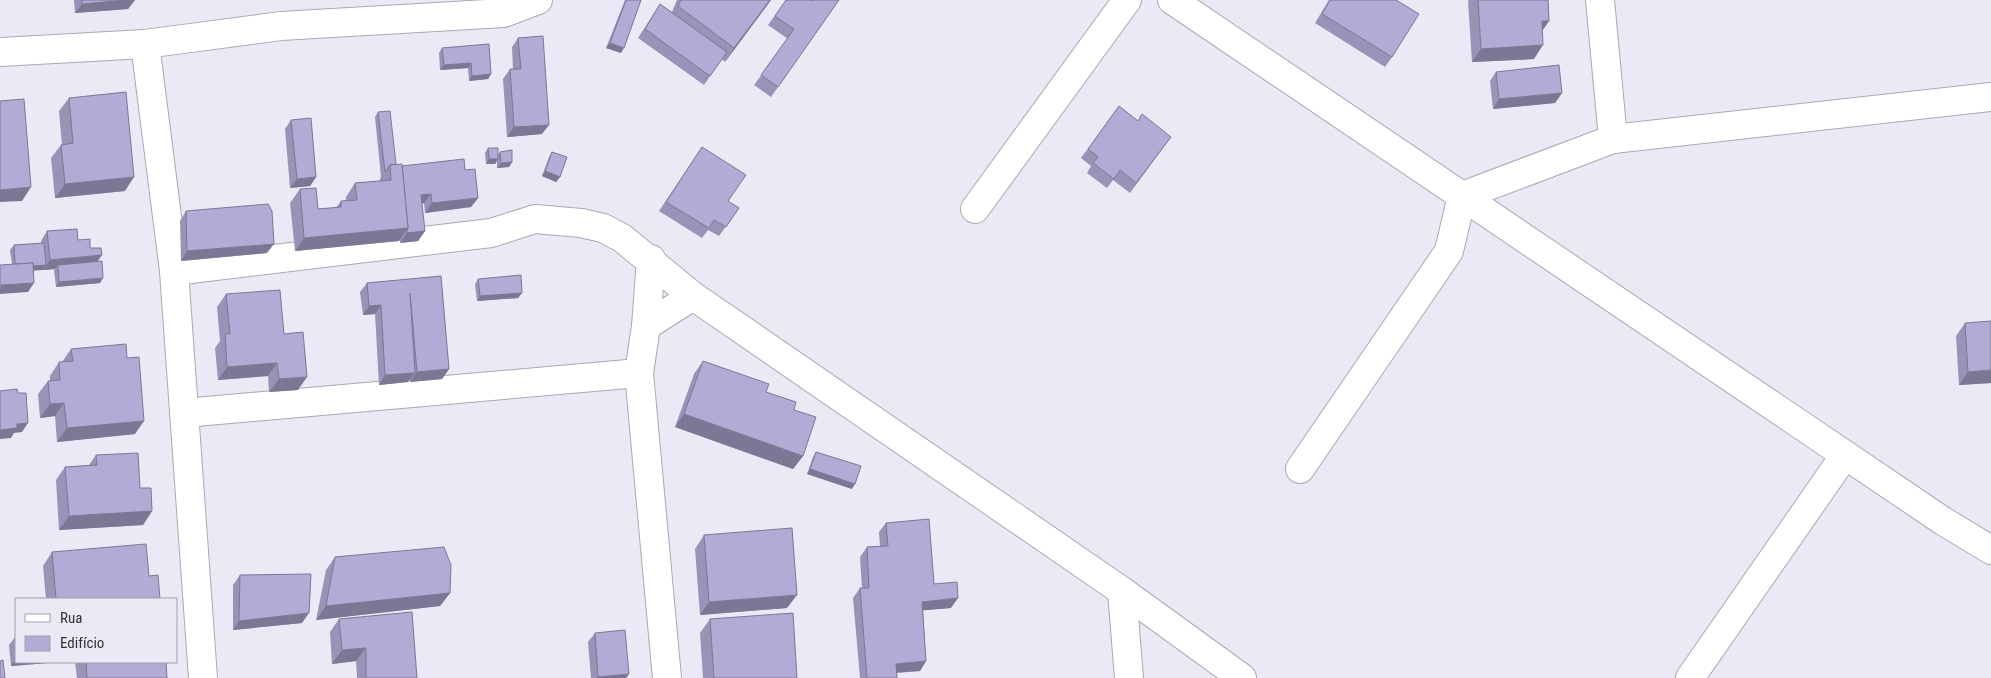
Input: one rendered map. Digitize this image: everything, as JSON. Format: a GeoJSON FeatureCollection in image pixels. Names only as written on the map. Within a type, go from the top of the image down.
{"type":"FeatureCollection","features":[{"type":"Feature","properties":{"kind":"street"},"geometry":{"type":"LineString","coordinates":[[0,52],[145,44],[281,26],[504,13],[538,0]]}},
{"type":"Feature","properties":{"kind":"street"},"geometry":{"type":"LineString","coordinates":[[974,209],[1127,0]]}},
{"type":"Feature","properties":{"kind":"street"},"geometry":{"type":"LineString","coordinates":[[1172,0],[1942,522],[1991,550]]}},
{"type":"Feature","properties":{"kind":"street"},"geometry":{"type":"LineString","coordinates":[[1600,0],[1613,138]]}},
{"type":"Feature","properties":{"kind":"street"},"geometry":{"type":"LineString","coordinates":[[145,44],[174,271],[203,678]]}},
{"type":"Feature","properties":{"kind":"street"},"geometry":{"type":"LineString","coordinates":[[1462,196],[1613,138],[1991,97]]}},
{"type":"Feature","properties":{"kind":"street"},"geometry":{"type":"LineString","coordinates":[[1300,469],[1449,251],[1462,196]]}},
{"type":"Feature","properties":{"kind":"street"},"geometry":{"type":"LineString","coordinates":[[174,271],[491,233],[535,220],[581,223],[603,228],[622,238],[693,296],[1122,591],[1242,678]]}},
{"type":"Feature","properties":{"kind":"street"},"geometry":{"type":"LineString","coordinates":[[651,260],[646,326],[639,373],[667,678]]}},
{"type":"Feature","properties":{"kind":"street"},"geometry":{"type":"LineString","coordinates":[[646,326],[693,296]]}},
{"type":"Feature","properties":{"kind":"street"},"geometry":{"type":"LineString","coordinates":[[184,413],[639,373]]}},
{"type":"Feature","properties":{"kind":"street"},"geometry":{"type":"LineString","coordinates":[[1690,678],[1845,455]]}},
{"type":"Feature","properties":{"kind":"street"},"geometry":{"type":"LineString","coordinates":[[1122,591],[1129,678]]}},
{"type":"Feature","properties":{"kind":"building"},"geometry":{"type":"Polygon","coordinates":[[[82,0],[127,0],[82,4],[82,0]]]}},
{"type":"Feature","properties":{"kind":"building"},"geometry":{"type":"Polygon","coordinates":[[[626,0],[641,0],[624,48],[610,43],[626,0]]]}},
{"type":"Feature","properties":{"kind":"building"},"geometry":{"type":"Polygon","coordinates":[[[681,0],[770,0],[734,48],[678,6],[681,0]]]}},
{"type":"Feature","properties":{"kind":"building"},"geometry":{"type":"Polygon","coordinates":[[[786,0],[839,0],[778,87],[761,75],[794,29],[775,16],[786,0]]]}},
{"type":"Feature","properties":{"kind":"building"},"geometry":{"type":"Polygon","coordinates":[[[1330,0],[1396,0],[1419,14],[1392,57],[1322,14],[1330,0]]]}},
{"type":"Feature","properties":{"kind":"building"},"geometry":{"type":"Polygon","coordinates":[[[1478,0],[1548,0],[1549,21],[1542,21],[1543,45],[1481,49],[1478,0]]]}},
{"type":"Feature","properties":{"kind":"building"},"geometry":{"type":"Polygon","coordinates":[[[660,4],[727,52],[710,76],[645,29],[660,4]]]}},
{"type":"Feature","properties":{"kind":"building"},"geometry":{"type":"Polygon","coordinates":[[[543,36],[549,125],[514,127],[510,69],[521,69],[518,38],[543,36]]]}},
{"type":"Feature","properties":{"kind":"building"},"geometry":{"type":"Polygon","coordinates":[[[489,44],[491,74],[472,76],[471,63],[444,65],[442,48],[489,44]]]}},
{"type":"Feature","properties":{"kind":"building"},"geometry":{"type":"Polygon","coordinates":[[[1559,65],[1562,93],[1499,99],[1496,72],[1559,65]]]}},
{"type":"Feature","properties":{"kind":"building"},"geometry":{"type":"Polygon","coordinates":[[[126,92],[134,177],[65,184],[61,145],[73,143],[69,98],[126,92]]]}},
{"type":"Feature","properties":{"kind":"building"},"geometry":{"type":"Polygon","coordinates":[[[24,99],[31,187],[0,190],[0,101],[24,99]]]}},
{"type":"Feature","properties":{"kind":"building"},"geometry":{"type":"Polygon","coordinates":[[[1119,106],[1138,121],[1142,114],[1171,137],[1136,183],[1120,170],[1114,179],[1093,163],[1098,157],[1088,149],[1119,106]]]}},
{"type":"Feature","properties":{"kind":"building"},"geometry":{"type":"Polygon","coordinates":[[[390,111],[396,164],[390,165],[385,172],[378,112],[390,111]]]}},
{"type":"Feature","properties":{"kind":"building"},"geometry":{"type":"Polygon","coordinates":[[[311,118],[316,177],[297,179],[291,120],[311,118]]]}},
{"type":"Feature","properties":{"kind":"building"},"geometry":{"type":"Polygon","coordinates":[[[702,147],[746,175],[728,201],[739,208],[726,227],[714,220],[709,228],[666,202],[702,147]]]}},
{"type":"Feature","properties":{"kind":"building"},"geometry":{"type":"Polygon","coordinates":[[[488,148],[498,148],[498,159],[489,159],[488,148]]]}},
{"type":"Feature","properties":{"kind":"building"},"geometry":{"type":"Polygon","coordinates":[[[512,150],[512,162],[501,163],[500,152],[512,150]]]}},
{"type":"Feature","properties":{"kind":"building"},"geometry":{"type":"Polygon","coordinates":[[[552,152],[567,157],[560,177],[545,171],[552,152]]]}},
{"type":"Feature","properties":{"kind":"building"},"geometry":{"type":"Polygon","coordinates":[[[464,159],[465,170],[475,169],[478,198],[432,203],[431,194],[421,195],[425,231],[407,233],[402,166],[464,159]]]}},
{"type":"Feature","properties":{"kind":"building"},"geometry":{"type":"Polygon","coordinates":[[[402,164],[408,228],[304,238],[300,189],[316,188],[318,209],[341,207],[341,201],[357,200],[355,183],[391,180],[390,165],[402,164]]]}},
{"type":"Feature","properties":{"kind":"building"},"geometry":{"type":"Polygon","coordinates":[[[268,204],[272,211],[274,244],[187,251],[186,211],[268,204]]]}},
{"type":"Feature","properties":{"kind":"building"},"geometry":{"type":"Polygon","coordinates":[[[77,229],[78,240],[90,239],[90,248],[101,248],[102,255],[50,260],[47,231],[77,229]]]}},
{"type":"Feature","properties":{"kind":"building"},"geometry":{"type":"Polygon","coordinates":[[[44,243],[46,265],[34,266],[33,263],[15,264],[14,245],[44,243]]]}},
{"type":"Feature","properties":{"kind":"building"},"geometry":{"type":"Polygon","coordinates":[[[102,261],[103,278],[59,282],[58,265],[102,261]]]}},
{"type":"Feature","properties":{"kind":"building"},"geometry":{"type":"Polygon","coordinates":[[[33,263],[34,283],[1,285],[0,290],[0,265],[33,263]]]}},
{"type":"Feature","properties":{"kind":"building"},"geometry":{"type":"Polygon","coordinates":[[[521,275],[522,293],[480,296],[478,279],[521,275]]]}},
{"type":"Feature","properties":{"kind":"building"},"geometry":{"type":"Polygon","coordinates":[[[441,276],[449,369],[417,372],[410,293],[415,373],[385,375],[381,305],[369,306],[367,283],[441,276]]]}},
{"type":"Feature","properties":{"kind":"building"},"geometry":{"type":"Polygon","coordinates":[[[280,290],[284,334],[303,332],[307,377],[279,379],[277,363],[227,367],[225,334],[230,334],[226,294],[280,290]]]}},
{"type":"Feature","properties":{"kind":"building"},"geometry":{"type":"Polygon","coordinates":[[[1991,321],[1991,370],[1968,372],[1965,323],[1991,321]]]}},
{"type":"Feature","properties":{"kind":"building"},"geometry":{"type":"Polygon","coordinates":[[[126,344],[127,358],[139,357],[144,421],[67,428],[64,403],[50,404],[48,381],[60,380],[59,362],[73,361],[71,349],[126,344]]]}},
{"type":"Feature","properties":{"kind":"building"},"geometry":{"type":"Polygon","coordinates":[[[703,361],[769,384],[766,392],[796,402],[794,410],[816,417],[803,456],[684,414],[703,361]]]}},
{"type":"Feature","properties":{"kind":"building"},"geometry":{"type":"Polygon","coordinates":[[[17,389],[18,393],[26,393],[28,423],[17,424],[17,428],[0,430],[0,391],[17,389]]]}},
{"type":"Feature","properties":{"kind":"building"},"geometry":{"type":"Polygon","coordinates":[[[816,452],[861,466],[855,484],[810,469],[816,452]]]}},
{"type":"Feature","properties":{"kind":"building"},"geometry":{"type":"Polygon","coordinates":[[[138,453],[140,488],[151,488],[152,511],[69,516],[65,467],[97,465],[96,455],[138,453]]]}},
{"type":"Feature","properties":{"kind":"building"},"geometry":{"type":"Polygon","coordinates":[[[929,519],[934,584],[957,582],[958,598],[922,602],[926,661],[896,664],[897,678],[867,678],[860,588],[869,588],[867,547],[888,546],[886,523],[929,519]]]}},
{"type":"Feature","properties":{"kind":"building"},"geometry":{"type":"Polygon","coordinates":[[[792,528],[797,595],[709,602],[704,535],[792,528]]]}},
{"type":"Feature","properties":{"kind":"building"},"geometry":{"type":"Polygon","coordinates":[[[146,544],[149,576],[158,575],[160,598],[56,598],[52,552],[146,544]]]}},
{"type":"Feature","properties":{"kind":"building"},"geometry":{"type":"Polygon","coordinates":[[[444,547],[451,565],[450,593],[326,606],[335,557],[444,547]]]}},
{"type":"Feature","properties":{"kind":"building"},"geometry":{"type":"Polygon","coordinates":[[[311,574],[309,613],[239,621],[240,575],[311,574]]]}},
{"type":"Feature","properties":{"kind":"building"},"geometry":{"type":"Polygon","coordinates":[[[412,612],[417,678],[366,678],[366,648],[342,650],[339,619],[412,612]]]}},
{"type":"Feature","properties":{"kind":"building"},"geometry":{"type":"Polygon","coordinates":[[[793,613],[797,678],[714,678],[710,619],[793,613]]]}},
{"type":"Feature","properties":{"kind":"building"},"geometry":{"type":"Polygon","coordinates":[[[625,630],[629,674],[598,677],[595,633],[625,630]]]}},
{"type":"Feature","properties":{"kind":"building"},"geometry":{"type":"Polygon","coordinates":[[[3,660],[5,678],[0,678],[0,661],[3,660]]]}},
{"type":"Feature","properties":{"kind":"building"},"geometry":{"type":"Polygon","coordinates":[[[86,663],[166,663],[167,678],[87,678],[86,663]]]}}]}
